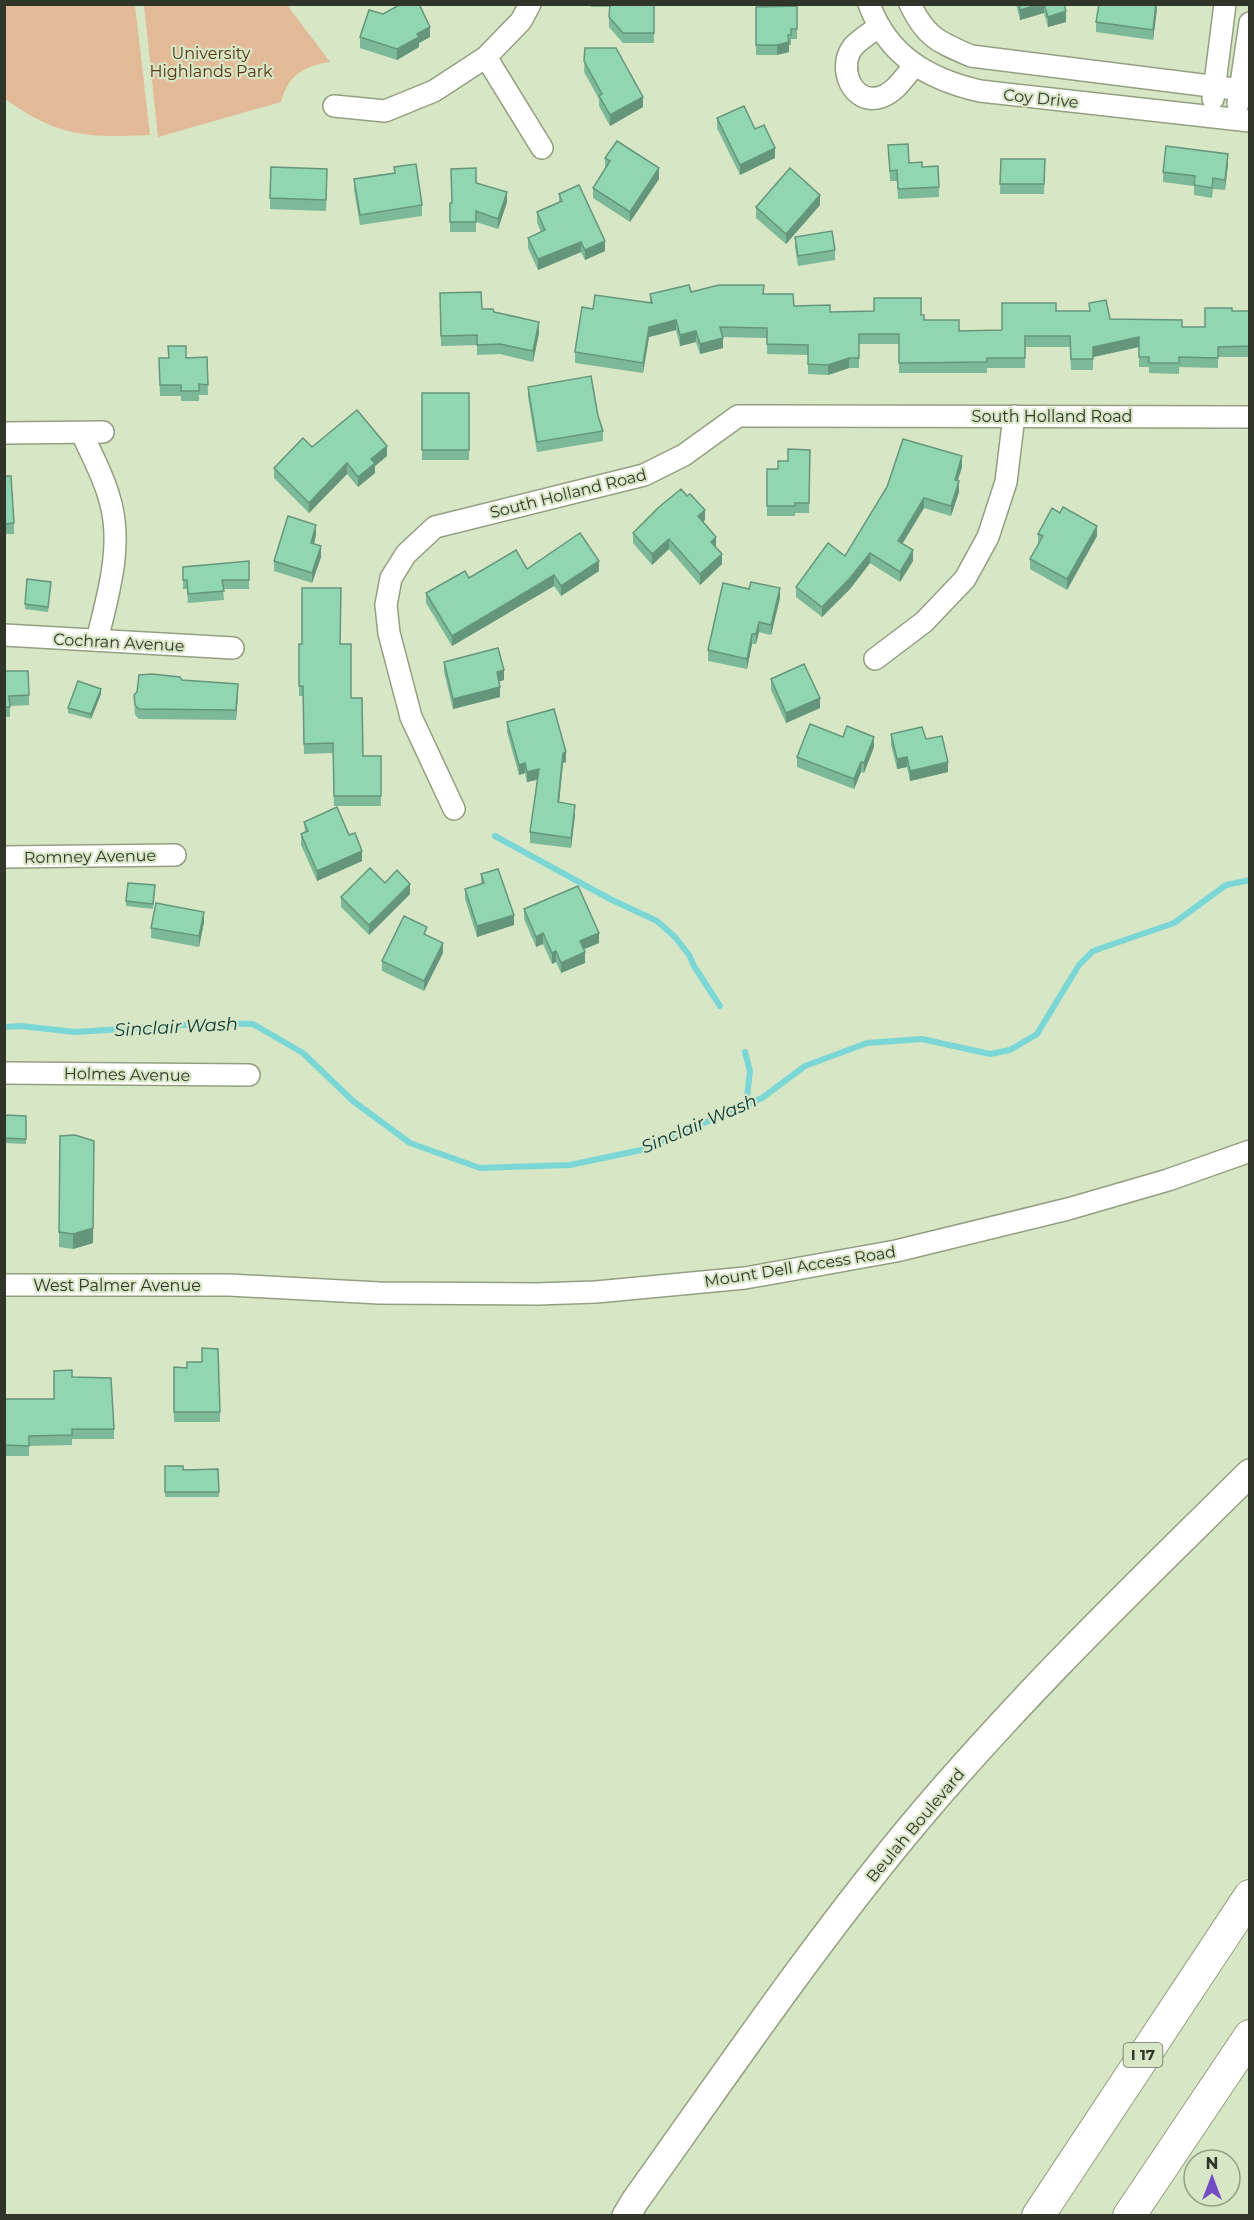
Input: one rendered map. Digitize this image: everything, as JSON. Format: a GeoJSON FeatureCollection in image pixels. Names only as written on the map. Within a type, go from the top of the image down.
{"type":"FeatureCollection","features":[{"type":"Feature","properties":{"kind":"highway","name":"I 17"},"geometry":{"type":"LineString","coordinates":[[1038,2216],[1250,1896]]}},
{"type":"Feature","properties":{"kind":"highway"},"geometry":{"type":"LineString","coordinates":[[1129,2216],[1250,2036]]}},
{"type":"Feature","properties":{"kind":"main road","name":"Beulah Boulevard"},"geometry":{"type":"LineString","coordinates":[[626,2216],[634,2201],[839,1917],[903,1837],[971,1758],[1098,1623],[1250,1473]]}},
{"type":"Feature","properties":{"kind":"street"},"geometry":{"type":"LineString","coordinates":[[334,106],[385,111],[434,91],[486,57],[521,21],[531,4]]}},
{"type":"Feature","properties":{"kind":"street","name":"Coy Drive"},"geometry":{"type":"LineString","coordinates":[[868,4],[879,27],[897,51],[915,65],[958,86],[980,91],[1242,120]]}},
{"type":"Feature","properties":{"kind":"street","name":"Coy Drive"},"geometry":{"type":"LineString","coordinates":[[910,4],[923,26],[936,40],[972,56],[1245,91]]}},
{"type":"Feature","properties":{"kind":"street"},"geometry":{"type":"LineString","coordinates":[[1211,116],[1225,4]]}},
{"type":"Feature","properties":{"kind":"street"},"geometry":{"type":"LineString","coordinates":[[1242,120],[1250,22]]}},
{"type":"Feature","properties":{"kind":"street"},"geometry":{"type":"LineString","coordinates":[[879,27],[852,48],[845,63],[853,90],[866,97],[880,97],[895,89],[915,65]]}},
{"type":"Feature","properties":{"kind":"street"},"geometry":{"type":"LineString","coordinates":[[486,57],[542,148]]}},
{"type":"Feature","properties":{"kind":"street","name":"South Holland Road"},"geometry":{"type":"LineString","coordinates":[[454,808],[411,717],[389,633],[386,605],[390,578],[406,554],[435,527],[644,475],[684,455],[738,416],[1250,417]]}},
{"type":"Feature","properties":{"kind":"street"},"geometry":{"type":"LineString","coordinates":[[875,659],[924,622],[965,579],[988,537],[1006,482],[1014,416]]}},
{"type":"Feature","properties":{"kind":"street"},"geometry":{"type":"LineString","coordinates":[[4,433],[92,432],[110,498],[116,541],[107,602],[97,640]]}},
{"type":"Feature","properties":{"kind":"street","name":"Cochran Avenue"},"geometry":{"type":"LineString","coordinates":[[4,635],[232,648]]}},
{"type":"Feature","properties":{"kind":"street","name":"Romney Avenue"},"geometry":{"type":"LineString","coordinates":[[4,857],[175,855]]}},
{"type":"Feature","properties":{"kind":"street","name":"Holmes Avenue"},"geometry":{"type":"LineString","coordinates":[[4,1073],[249,1075]]}},
{"type":"Feature","properties":{"kind":"street","name":"Mount Dell Access Road"},"geometry":{"type":"LineString","coordinates":[[229,1285],[380,1293],[537,1294],[596,1292],[746,1278],[896,1251],[1068,1209],[1168,1180],[1250,1151]]}},
{"type":"Feature","properties":{"kind":"street","name":"West Palmer Avenue"},"geometry":{"type":"LineString","coordinates":[[4,1285],[229,1285]]}},
{"type":"Feature","properties":{"kind":"green space"},"geometry":{"type":"Polygon","coordinates":[[[5,4],[135,5],[150,135],[108,136],[74,132],[41,121],[5,99],[5,4]]]}},
{"type":"Feature","properties":{"kind":"green space","name":"University Highlands Park"},"geometry":{"type":"Polygon","coordinates":[[[144,5],[287,5],[330,62],[312,66],[298,73],[288,85],[281,102],[158,137],[144,5]]]}},
{"type":"Feature","properties":{"kind":"building"},"geometry":{"type":"Polygon","coordinates":[[[401,4],[419,4],[430,27],[417,34],[419,37],[397,49],[360,37],[369,10],[383,14],[401,4]]]}},
{"type":"Feature","properties":{"kind":"building"},"geometry":{"type":"Polygon","coordinates":[[[610,4],[654,4],[654,33],[623,33],[609,17],[610,4]]]}},
{"type":"Feature","properties":{"kind":"building"},"geometry":{"type":"Polygon","coordinates":[[[1019,4],[1040,4],[1020,10],[1019,4]]]}},
{"type":"Feature","properties":{"kind":"building"},"geometry":{"type":"Polygon","coordinates":[[[1044,4],[1064,4],[1066,11],[1048,17],[1044,4]]]}},
{"type":"Feature","properties":{"kind":"building"},"geometry":{"type":"Polygon","coordinates":[[[1099,4],[1156,4],[1153,30],[1096,22],[1099,4]]]}},
{"type":"Feature","properties":{"kind":"building"},"geometry":{"type":"Polygon","coordinates":[[[797,6],[797,29],[791,29],[791,35],[788,35],[789,42],[777,45],[756,45],[756,7],[797,6]]]}},
{"type":"Feature","properties":{"kind":"building"},"geometry":{"type":"Polygon","coordinates":[[[585,48],[616,48],[643,97],[610,115],[599,96],[602,94],[584,61],[585,48]]]}},
{"type":"Feature","properties":{"kind":"building"},"geometry":{"type":"Polygon","coordinates":[[[744,106],[755,129],[764,125],[775,148],[740,165],[717,118],[744,106]]]}},
{"type":"Feature","properties":{"kind":"building"},"geometry":{"type":"Polygon","coordinates":[[[617,141],[659,168],[630,212],[593,188],[610,161],[605,158],[617,141]]]}},
{"type":"Feature","properties":{"kind":"building"},"geometry":{"type":"Polygon","coordinates":[[[908,144],[909,163],[922,162],[922,167],[938,166],[939,187],[898,189],[897,170],[890,171],[888,145],[908,144]]]}},
{"type":"Feature","properties":{"kind":"building"},"geometry":{"type":"Polygon","coordinates":[[[1166,146],[1228,154],[1225,180],[1213,178],[1212,188],[1194,185],[1195,176],[1163,172],[1166,146]]]}},
{"type":"Feature","properties":{"kind":"building"},"geometry":{"type":"Polygon","coordinates":[[[1001,159],[1045,159],[1044,184],[1000,184],[1001,159]]]}},
{"type":"Feature","properties":{"kind":"building"},"geometry":{"type":"Polygon","coordinates":[[[416,164],[422,205],[360,215],[354,179],[395,173],[394,167],[416,164]]]}},
{"type":"Feature","properties":{"kind":"building"},"geometry":{"type":"Polygon","coordinates":[[[271,167],[327,169],[326,200],[270,198],[271,167]]]}},
{"type":"Feature","properties":{"kind":"building"},"geometry":{"type":"Polygon","coordinates":[[[476,168],[476,183],[507,192],[498,219],[476,211],[476,222],[450,222],[451,169],[476,168]]]}},
{"type":"Feature","properties":{"kind":"building"},"geometry":{"type":"Polygon","coordinates":[[[790,168],[820,195],[786,234],[756,207],[790,168]]]}},
{"type":"Feature","properties":{"kind":"building"},"geometry":{"type":"Polygon","coordinates":[[[579,185],[605,241],[585,250],[581,242],[538,259],[528,238],[545,230],[537,212],[562,201],[559,194],[579,185]]]}},
{"type":"Feature","properties":{"kind":"building"},"geometry":{"type":"Polygon","coordinates":[[[832,231],[835,250],[798,256],[795,237],[832,231]]]}},
{"type":"Feature","properties":{"kind":"building"},"geometry":{"type":"Polygon","coordinates":[[[689,285],[691,292],[719,285],[764,285],[763,294],[793,294],[794,306],[830,305],[830,312],[874,311],[874,298],[921,298],[921,315],[924,315],[924,320],[959,320],[959,331],[1002,330],[1002,303],[1056,303],[1056,311],[1090,311],[1089,303],[1106,300],[1110,319],[1182,320],[1182,327],[1205,327],[1205,308],[1232,308],[1232,311],[1250,311],[1250,346],[1218,347],[1218,358],[1179,357],[1179,363],[1149,363],[1149,357],[1139,357],[1139,337],[1093,347],[1093,359],[1071,359],[1070,336],[1025,336],[1025,358],[987,358],[987,362],[899,363],[899,334],[859,334],[859,358],[849,358],[828,365],[808,364],[808,345],[767,344],[767,328],[720,327],[723,338],[700,344],[696,331],[680,335],[676,320],[649,327],[643,363],[575,352],[582,307],[593,309],[595,295],[652,303],[650,294],[689,285]]]}},
{"type":"Feature","properties":{"kind":"building"},"geometry":{"type":"Polygon","coordinates":[[[481,292],[482,309],[493,309],[494,312],[539,322],[533,351],[500,344],[477,345],[477,335],[441,336],[440,293],[481,292]]]}},
{"type":"Feature","properties":{"kind":"building"},"geometry":{"type":"Polygon","coordinates":[[[168,346],[186,346],[186,358],[207,357],[208,385],[199,384],[199,391],[181,391],[181,385],[160,385],[159,358],[169,358],[168,346]]]}},
{"type":"Feature","properties":{"kind":"building"},"geometry":{"type":"Polygon","coordinates":[[[591,376],[603,431],[537,442],[528,387],[591,376]]]}},
{"type":"Feature","properties":{"kind":"building"},"geometry":{"type":"Polygon","coordinates":[[[422,393],[469,393],[469,450],[422,450],[422,393]]]}},
{"type":"Feature","properties":{"kind":"building"},"geometry":{"type":"Polygon","coordinates":[[[357,410],[387,446],[371,459],[375,463],[358,477],[347,463],[309,503],[274,468],[303,438],[312,447],[357,410]]]}},
{"type":"Feature","properties":{"kind":"building"},"geometry":{"type":"Polygon","coordinates":[[[903,439],[962,456],[955,480],[959,481],[951,506],[924,498],[898,541],[913,550],[900,572],[870,553],[822,607],[796,587],[828,543],[845,556],[887,487],[903,439]]]}},
{"type":"Feature","properties":{"kind":"building"},"geometry":{"type":"Polygon","coordinates":[[[788,449],[810,450],[809,503],[795,503],[795,506],[767,506],[767,469],[778,469],[778,461],[788,461],[788,449]]]}},
{"type":"Feature","properties":{"kind":"building"},"geometry":{"type":"Polygon","coordinates":[[[4,476],[11,476],[14,523],[4,524],[4,476]]]}},
{"type":"Feature","properties":{"kind":"building"},"geometry":{"type":"Polygon","coordinates":[[[681,489],[687,496],[690,494],[705,510],[698,516],[716,537],[711,542],[722,554],[700,574],[669,539],[652,554],[633,533],[681,489]]]}},
{"type":"Feature","properties":{"kind":"building"},"geometry":{"type":"Polygon","coordinates":[[[1063,507],[1097,526],[1067,579],[1030,559],[1043,536],[1038,534],[1052,508],[1060,513],[1063,507]]]}},
{"type":"Feature","properties":{"kind":"building"},"geometry":{"type":"Polygon","coordinates":[[[288,516],[316,525],[311,543],[321,546],[312,573],[274,561],[288,516]]]}},
{"type":"Feature","properties":{"kind":"building"},"geometry":{"type":"Polygon","coordinates":[[[580,533],[599,561],[561,586],[554,575],[452,636],[426,593],[465,571],[469,578],[516,550],[527,569],[580,533]]]}},
{"type":"Feature","properties":{"kind":"building"},"geometry":{"type":"Polygon","coordinates":[[[249,561],[249,580],[222,580],[224,591],[188,594],[187,580],[183,580],[183,567],[249,561]]]}},
{"type":"Feature","properties":{"kind":"building"},"geometry":{"type":"Polygon","coordinates":[[[27,579],[51,582],[48,607],[25,604],[27,579]]]}},
{"type":"Feature","properties":{"kind":"building"},"geometry":{"type":"Polygon","coordinates":[[[751,582],[780,588],[771,625],[759,622],[756,634],[752,634],[747,659],[708,650],[723,583],[749,589],[751,582]]]}},
{"type":"Feature","properties":{"kind":"building"},"geometry":{"type":"Polygon","coordinates":[[[302,588],[341,588],[340,644],[351,644],[351,698],[362,698],[363,756],[381,756],[381,796],[334,796],[333,743],[304,744],[303,686],[299,686],[302,588]]]}},
{"type":"Feature","properties":{"kind":"building"},"geometry":{"type":"Polygon","coordinates":[[[498,648],[504,670],[497,672],[500,687],[453,699],[444,662],[498,648]]]}},
{"type":"Feature","properties":{"kind":"building"},"geometry":{"type":"Polygon","coordinates":[[[804,664],[820,698],[786,713],[771,679],[804,664]]]}},
{"type":"Feature","properties":{"kind":"building"},"geometry":{"type":"Polygon","coordinates":[[[4,671],[28,671],[29,695],[9,696],[10,707],[4,707],[4,671]]]}},
{"type":"Feature","properties":{"kind":"building"},"geometry":{"type":"Polygon","coordinates":[[[139,675],[180,677],[182,680],[238,684],[236,710],[139,709],[135,705],[134,695],[137,692],[139,675]]]}},
{"type":"Feature","properties":{"kind":"building"},"geometry":{"type":"Polygon","coordinates":[[[78,681],[101,689],[91,714],[68,708],[78,681]]]}},
{"type":"Feature","properties":{"kind":"building"},"geometry":{"type":"Polygon","coordinates":[[[554,709],[566,752],[563,753],[558,802],[575,805],[571,838],[530,832],[539,769],[527,772],[525,763],[519,765],[507,722],[554,709]]]}},
{"type":"Feature","properties":{"kind":"building"},"geometry":{"type":"Polygon","coordinates":[[[810,724],[843,737],[847,726],[874,737],[864,763],[861,762],[854,779],[797,757],[810,724]]]}},
{"type":"Feature","properties":{"kind":"building"},"geometry":{"type":"Polygon","coordinates":[[[922,727],[926,739],[942,736],[948,762],[910,771],[907,757],[897,759],[891,734],[922,727]]]}},
{"type":"Feature","properties":{"kind":"building"},"geometry":{"type":"Polygon","coordinates":[[[337,807],[349,835],[355,833],[362,851],[317,871],[301,834],[308,831],[304,822],[337,807]]]}},
{"type":"Feature","properties":{"kind":"building"},"geometry":{"type":"Polygon","coordinates":[[[370,868],[385,883],[397,870],[410,884],[369,925],[341,897],[370,868]]]}},
{"type":"Feature","properties":{"kind":"building"},"geometry":{"type":"Polygon","coordinates":[[[498,869],[514,915],[477,926],[465,889],[484,883],[481,874],[498,869]]]}},
{"type":"Feature","properties":{"kind":"building"},"geometry":{"type":"Polygon","coordinates":[[[128,883],[155,885],[153,904],[126,901],[128,883]]]}},
{"type":"Feature","properties":{"kind":"building"},"geometry":{"type":"Polygon","coordinates":[[[578,886],[599,933],[580,941],[585,952],[561,963],[556,951],[552,953],[543,933],[536,937],[524,909],[578,886]]]}},
{"type":"Feature","properties":{"kind":"building"},"geometry":{"type":"Polygon","coordinates":[[[156,903],[204,912],[199,936],[151,928],[156,903]]]}},
{"type":"Feature","properties":{"kind":"building"},"geometry":{"type":"Polygon","coordinates":[[[404,916],[427,927],[424,934],[443,943],[424,981],[382,961],[404,916]]]}},
{"type":"Feature","properties":{"kind":"building"},"geometry":{"type":"Polygon","coordinates":[[[4,1115],[26,1116],[26,1139],[4,1138],[4,1115]]]}},
{"type":"Feature","properties":{"kind":"building"},"geometry":{"type":"Polygon","coordinates":[[[75,1135],[94,1141],[93,1228],[73,1234],[59,1232],[60,1136],[75,1135]]]}},
{"type":"Feature","properties":{"kind":"building"},"geometry":{"type":"Polygon","coordinates":[[[202,1348],[218,1349],[220,1412],[174,1412],[174,1367],[187,1368],[187,1362],[202,1362],[202,1348]]]}},
{"type":"Feature","properties":{"kind":"building"},"geometry":{"type":"Polygon","coordinates":[[[72,1370],[72,1377],[111,1378],[114,1429],[72,1429],[72,1435],[29,1436],[29,1446],[4,1445],[4,1399],[54,1399],[54,1371],[72,1370]]]}},
{"type":"Feature","properties":{"kind":"building"},"geometry":{"type":"Polygon","coordinates":[[[165,1466],[183,1466],[183,1470],[218,1469],[219,1492],[165,1492],[165,1466]]]}},
{"type":"Feature","properties":{"kind":"waterway"},"geometry":{"type":"LineString","coordinates":[[495,836],[610,899],[657,921],[675,937],[689,955],[720,1006]]}},
{"type":"Feature","properties":{"kind":"waterway","name":"Sinclair Wash"},"geometry":{"type":"LineString","coordinates":[[4,1027],[21,1026],[75,1032],[215,1023],[253,1024],[303,1053],[353,1101],[410,1143],[480,1168],[570,1165],[641,1150],[762,1098],[805,1066],[867,1043],[922,1039],[990,1054],[1010,1050],[1037,1034],[1079,965],[1093,951],[1174,923],[1226,885],[1250,880]]}},
{"type":"Feature","properties":{"kind":"waterway"},"geometry":{"type":"LineString","coordinates":[[745,1052],[750,1071],[746,1105]]}}]}
